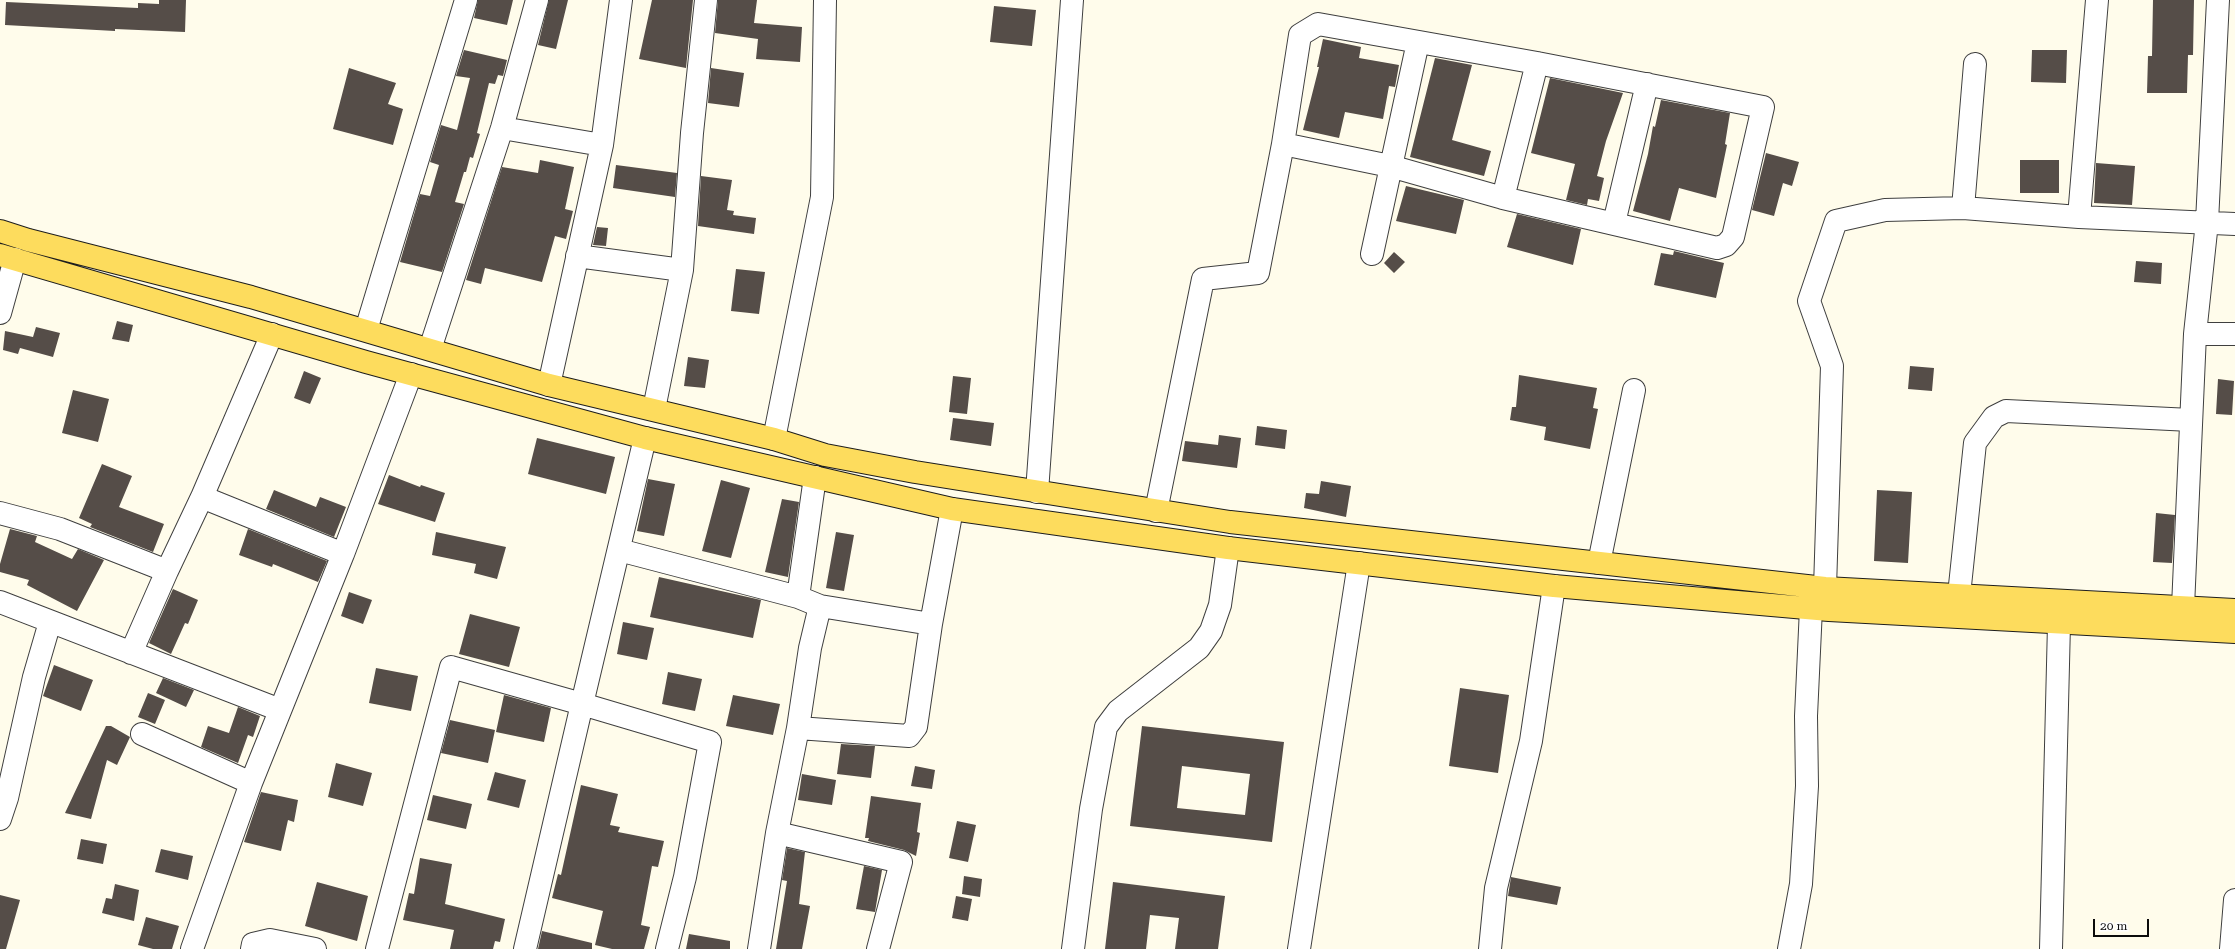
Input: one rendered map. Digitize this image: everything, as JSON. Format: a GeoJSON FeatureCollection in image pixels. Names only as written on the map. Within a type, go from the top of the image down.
{"type":"FeatureCollection","features":[{"type":"Feature","properties":{"kind":"main road"},"geometry":{"type":"LineString","coordinates":[[0,231],[28,240],[251,297],[549,385],[774,439],[825,455],[915,472],[1230,522],[1825,588],[2235,610]]}},
{"type":"Feature","properties":{"kind":"main road"},"geometry":{"type":"LineString","coordinates":[[7,257],[411,374],[645,438],[952,509],[1228,548],[1554,586],[1811,608],[2058,624],[2235,632]]}},
{"type":"Feature","properties":{"kind":"street"},"geometry":{"type":"LineString","coordinates":[[366,330],[466,0]]}},
{"type":"Feature","properties":{"kind":"street"},"geometry":{"type":"LineString","coordinates":[[430,349],[502,128],[537,0]]}},
{"type":"Feature","properties":{"kind":"street"},"geometry":{"type":"LineString","coordinates":[[549,385],[602,145],[621,0]]}},
{"type":"Feature","properties":{"kind":"street"},"geometry":{"type":"LineString","coordinates":[[654,410],[682,270],[692,133],[706,0]]}},
{"type":"Feature","properties":{"kind":"street"},"geometry":{"type":"LineString","coordinates":[[1037,492],[1072,0]]}},
{"type":"Feature","properties":{"kind":"street"},"geometry":{"type":"LineString","coordinates":[[2079,217],[2096,0]]}},
{"type":"Feature","properties":{"kind":"street"},"geometry":{"type":"LineString","coordinates":[[2183,607],[2195,334],[2207,222],[2218,0]]}},
{"type":"Feature","properties":{"kind":"street"},"geometry":{"type":"LineString","coordinates":[[774,439],[822,197],[827,1]]}},
{"type":"Feature","properties":{"kind":"street"},"geometry":{"type":"LineString","coordinates":[[1156,511],[1203,279],[1258,273],[1283,144],[1300,35],[1318,24],[1537,63],[1763,107],[1733,237],[1726,245],[1717,248],[1503,198],[1390,166],[1283,144]]}},
{"type":"Feature","properties":{"kind":"street"},"geometry":{"type":"LineString","coordinates":[[1372,254],[1418,42]]}},
{"type":"Feature","properties":{"kind":"street"},"geometry":{"type":"LineString","coordinates":[[1503,198],[1537,63]]}},
{"type":"Feature","properties":{"kind":"street"},"geometry":{"type":"LineString","coordinates":[[1963,208],[1974,64]]}},
{"type":"Feature","properties":{"kind":"street"},"geometry":{"type":"LineString","coordinates":[[1614,223],[1646,84]]}},
{"type":"Feature","properties":{"kind":"street"},"geometry":{"type":"LineString","coordinates":[[502,128],[602,145]]}},
{"type":"Feature","properties":{"kind":"street"},"geometry":{"type":"LineString","coordinates":[[1825,588],[1832,366],[1809,301],[1836,221],[1885,210],[1963,208],[2079,217],[2235,224]]}},
{"type":"Feature","properties":{"kind":"street"},"geometry":{"type":"LineString","coordinates":[[577,256],[682,270]]}},
{"type":"Feature","properties":{"kind":"street"},"geometry":{"type":"LineString","coordinates":[[0,313],[7,257]]}},
{"type":"Feature","properties":{"kind":"street"},"geometry":{"type":"LineString","coordinates":[[131,653],[167,571],[202,497],[272,334]]}},
{"type":"Feature","properties":{"kind":"street"},"geometry":{"type":"LineString","coordinates":[[2195,334],[2235,334]]}},
{"type":"Feature","properties":{"kind":"street"},"geometry":{"type":"LineString","coordinates":[[192,949],[251,783],[343,554],[411,374]]}},
{"type":"Feature","properties":{"kind":"street"},"geometry":{"type":"LineString","coordinates":[[1599,563],[1634,390]]}},
{"type":"Feature","properties":{"kind":"street"},"geometry":{"type":"LineString","coordinates":[[1959,595],[1975,443],[1994,417],[2006,411],[2191,420]]}},
{"type":"Feature","properties":{"kind":"street"},"geometry":{"type":"LineString","coordinates":[[524,949],[645,438]]}},
{"type":"Feature","properties":{"kind":"street"},"geometry":{"type":"LineString","coordinates":[[798,597],[815,477]]}},
{"type":"Feature","properties":{"kind":"street"},"geometry":{"type":"LineString","coordinates":[[202,497],[343,554]]}},
{"type":"Feature","properties":{"kind":"street"},"geometry":{"type":"LineString","coordinates":[[798,728],[909,736],[916,727],[931,624],[952,509]]}},
{"type":"Feature","properties":{"kind":"street"},"geometry":{"type":"LineString","coordinates":[[0,513],[60,529],[167,571]]}},
{"type":"Feature","properties":{"kind":"street"},"geometry":{"type":"LineString","coordinates":[[1073,949],[1091,809],[1106,727],[1118,711],[1199,648],[1210,631],[1220,605],[1228,548]]}},
{"type":"Feature","properties":{"kind":"street"},"geometry":{"type":"LineString","coordinates":[[619,550],[798,597],[820,606],[931,624]]}},
{"type":"Feature","properties":{"kind":"street"},"geometry":{"type":"LineString","coordinates":[[1299,949],[1359,563]]}},
{"type":"Feature","properties":{"kind":"street"},"geometry":{"type":"LineString","coordinates":[[1490,949],[1496,888],[1531,741],[1554,586]]}},
{"type":"Feature","properties":{"kind":"street"},"geometry":{"type":"LineString","coordinates":[[0,602],[280,710]]}},
{"type":"Feature","properties":{"kind":"street"},"geometry":{"type":"LineString","coordinates":[[759,949],[777,834],[798,728],[810,648],[820,606]]}},
{"type":"Feature","properties":{"kind":"street"},"geometry":{"type":"LineString","coordinates":[[1789,949],[1801,884],[1807,786],[1806,716],[1811,608]]}},
{"type":"Feature","properties":{"kind":"street"},"geometry":{"type":"LineString","coordinates":[[0,819],[7,798],[34,677],[50,622]]}},
{"type":"Feature","properties":{"kind":"street"},"geometry":{"type":"LineString","coordinates":[[2051,949],[2058,624]]}},
{"type":"Feature","properties":{"kind":"street"},"geometry":{"type":"LineString","coordinates":[[377,949],[452,667],[710,742],[685,877],[667,949]]}},
{"type":"Feature","properties":{"kind":"street"},"geometry":{"type":"LineString","coordinates":[[142,734],[251,783]]}},
{"type":"Feature","properties":{"kind":"street"},"geometry":{"type":"LineString","coordinates":[[777,834],[901,862],[878,949]]}},
{"type":"Feature","properties":{"kind":"street"},"geometry":{"type":"LineString","coordinates":[[2231,949],[2235,900]]}},
{"type":"Feature","properties":{"kind":"street"},"geometry":{"type":"LineString","coordinates":[[252,949],[253,944],[270,940],[315,949]]}},
{"type":"Feature","properties":{"kind":"building"},"geometry":{"type":"Polygon","coordinates":[[[159,0],[186,0],[185,32],[115,29],[115,31],[5,25],[6,2],[138,8],[138,3],[159,4],[159,0]]]}},
{"type":"Feature","properties":{"kind":"building"},"geometry":{"type":"Polygon","coordinates":[[[478,0],[513,0],[507,25],[474,18],[478,0]]]}},
{"type":"Feature","properties":{"kind":"building"},"geometry":{"type":"Polygon","coordinates":[[[549,0],[568,0],[556,49],[538,45],[549,0]]]}},
{"type":"Feature","properties":{"kind":"building"},"geometry":{"type":"Polygon","coordinates":[[[652,0],[693,0],[686,68],[639,59],[652,0]]]}},
{"type":"Feature","properties":{"kind":"building"},"geometry":{"type":"Polygon","coordinates":[[[718,0],[757,0],[754,23],[802,27],[800,62],[756,59],[758,39],[715,33],[718,0]]]}},
{"type":"Feature","properties":{"kind":"building"},"geometry":{"type":"Polygon","coordinates":[[[2153,0],[2194,0],[2193,55],[2188,55],[2187,93],[2147,93],[2148,56],[2152,56],[2153,0]]]}},
{"type":"Feature","properties":{"kind":"building"},"geometry":{"type":"Polygon","coordinates":[[[994,6],[1036,10],[1032,46],[990,42],[994,6]]]}},
{"type":"Feature","properties":{"kind":"building"},"geometry":{"type":"Polygon","coordinates":[[[1323,39],[1361,47],[1359,58],[1399,65],[1395,87],[1389,86],[1383,119],[1345,112],[1339,138],[1303,130],[1319,67],[1317,67],[1323,39]]]}},
{"type":"Feature","properties":{"kind":"building"},"geometry":{"type":"Polygon","coordinates":[[[464,50],[507,60],[503,76],[498,75],[495,84],[489,83],[477,133],[480,134],[473,158],[470,157],[466,172],[464,172],[455,202],[464,204],[442,272],[400,262],[420,194],[430,196],[439,165],[430,162],[441,125],[457,130],[470,78],[456,76],[464,50]]]}},
{"type":"Feature","properties":{"kind":"building"},"geometry":{"type":"Polygon","coordinates":[[[2032,50],[2067,50],[2066,83],[2031,82],[2032,50]]]}},
{"type":"Feature","properties":{"kind":"building"},"geometry":{"type":"Polygon","coordinates":[[[1435,58],[1472,65],[1452,140],[1491,151],[1484,176],[1410,157],[1435,58]]]}},
{"type":"Feature","properties":{"kind":"building"},"geometry":{"type":"Polygon","coordinates":[[[349,68],[396,83],[388,104],[403,109],[393,145],[333,129],[349,68]]]}},
{"type":"Feature","properties":{"kind":"building"},"geometry":{"type":"Polygon","coordinates":[[[711,68],[744,73],[739,107],[708,103],[711,68]]]}},
{"type":"Feature","properties":{"kind":"building"},"geometry":{"type":"Polygon","coordinates":[[[1550,78],[1623,93],[1606,141],[1597,176],[1604,178],[1599,201],[1588,199],[1587,205],[1566,200],[1575,164],[1531,153],[1550,78]]]}},
{"type":"Feature","properties":{"kind":"building"},"geometry":{"type":"Polygon","coordinates":[[[1661,100],[1730,113],[1725,144],[1727,145],[1716,198],[1679,188],[1670,221],[1633,211],[1648,154],[1653,126],[1655,127],[1661,100]]]}},
{"type":"Feature","properties":{"kind":"building"},"geometry":{"type":"Polygon","coordinates":[[[1766,153],[1799,162],[1792,186],[1783,183],[1774,216],[1752,210],[1766,153]]]}},
{"type":"Feature","properties":{"kind":"building"},"geometry":{"type":"Polygon","coordinates":[[[540,160],[574,167],[565,209],[573,211],[566,239],[555,236],[542,282],[485,268],[481,284],[466,280],[502,167],[538,173],[540,160]]]}},
{"type":"Feature","properties":{"kind":"building"},"geometry":{"type":"Polygon","coordinates":[[[2020,160],[2059,160],[2059,193],[2020,193],[2020,160]]]}},
{"type":"Feature","properties":{"kind":"building"},"geometry":{"type":"Polygon","coordinates":[[[2096,163],[2135,166],[2132,205],[2094,203],[2096,163]]]}},
{"type":"Feature","properties":{"kind":"building"},"geometry":{"type":"Polygon","coordinates":[[[616,165],[677,173],[675,197],[613,188],[616,165]]]}},
{"type":"Feature","properties":{"kind":"building"},"geometry":{"type":"Polygon","coordinates":[[[701,176],[732,180],[727,210],[734,211],[733,215],[756,218],[754,234],[698,226],[701,176]]]}},
{"type":"Feature","properties":{"kind":"building"},"geometry":{"type":"Polygon","coordinates":[[[1406,186],[1464,200],[1456,234],[1396,221],[1406,186]]]}},
{"type":"Feature","properties":{"kind":"building"},"geometry":{"type":"Polygon","coordinates":[[[1517,214],[1581,229],[1573,265],[1507,247],[1517,214]]]}},
{"type":"Feature","properties":{"kind":"building"},"geometry":{"type":"Polygon","coordinates":[[[597,227],[608,228],[606,246],[593,245],[597,227]]]}},
{"type":"Feature","properties":{"kind":"building"},"geometry":{"type":"Polygon","coordinates":[[[1674,251],[1724,263],[1716,298],[1654,285],[1661,253],[1673,255],[1674,251]]]}},
{"type":"Feature","properties":{"kind":"building"},"geometry":{"type":"Polygon","coordinates":[[[1394,252],[1405,262],[1394,273],[1384,263],[1394,252]]]}},
{"type":"Feature","properties":{"kind":"building"},"geometry":{"type":"Polygon","coordinates":[[[2136,261],[2162,263],[2161,284],[2134,282],[2136,261]]]}},
{"type":"Feature","properties":{"kind":"building"},"geometry":{"type":"Polygon","coordinates":[[[736,269],[765,272],[759,314],[731,311],[736,269]]]}},
{"type":"Feature","properties":{"kind":"building"},"geometry":{"type":"Polygon","coordinates":[[[117,321],[133,325],[129,342],[112,339],[117,321]]]}},
{"type":"Feature","properties":{"kind":"building"},"geometry":{"type":"Polygon","coordinates":[[[36,327],[60,333],[53,357],[20,348],[18,354],[3,350],[5,331],[33,337],[36,327]]]}},
{"type":"Feature","properties":{"kind":"building"},"geometry":{"type":"Polygon","coordinates":[[[688,357],[709,360],[705,388],[684,386],[688,357]]]}},
{"type":"Feature","properties":{"kind":"building"},"geometry":{"type":"Polygon","coordinates":[[[1910,366],[1934,368],[1932,391],[1908,389],[1910,366]]]}},
{"type":"Feature","properties":{"kind":"building"},"geometry":{"type":"Polygon","coordinates":[[[304,371],[321,378],[310,404],[294,398],[304,371]]]}},
{"type":"Feature","properties":{"kind":"building"},"geometry":{"type":"Polygon","coordinates":[[[1519,375],[1597,388],[1593,408],[1598,409],[1590,449],[1544,440],[1546,427],[1510,420],[1512,407],[1516,407],[1519,375]]]}},
{"type":"Feature","properties":{"kind":"building"},"geometry":{"type":"Polygon","coordinates":[[[953,376],[971,378],[967,414],[949,412],[953,376]]]}},
{"type":"Feature","properties":{"kind":"building"},"geometry":{"type":"Polygon","coordinates":[[[2218,379],[2234,381],[2232,415],[2216,414],[2218,379]]]}},
{"type":"Feature","properties":{"kind":"building"},"geometry":{"type":"Polygon","coordinates":[[[73,390],[109,399],[98,442],[62,433],[73,390]]]}},
{"type":"Feature","properties":{"kind":"building"},"geometry":{"type":"Polygon","coordinates":[[[953,418],[994,423],[991,446],[950,440],[953,418]]]}},
{"type":"Feature","properties":{"kind":"building"},"geometry":{"type":"Polygon","coordinates":[[[1257,426],[1287,430],[1285,449],[1255,445],[1257,426]]]}},
{"type":"Feature","properties":{"kind":"building"},"geometry":{"type":"Polygon","coordinates":[[[1219,435],[1241,438],[1237,468],[1182,461],[1185,441],[1218,445],[1219,435]]]}},
{"type":"Feature","properties":{"kind":"building"},"geometry":{"type":"Polygon","coordinates":[[[537,438],[615,457],[606,494],[528,474],[537,438]]]}},
{"type":"Feature","properties":{"kind":"building"},"geometry":{"type":"Polygon","coordinates":[[[102,464],[132,476],[119,507],[164,524],[153,552],[90,527],[92,524],[79,518],[102,464]]]}},
{"type":"Feature","properties":{"kind":"building"},"geometry":{"type":"Polygon","coordinates":[[[389,475],[420,487],[421,485],[445,493],[435,522],[378,504],[389,475]]]}},
{"type":"Feature","properties":{"kind":"building"},"geometry":{"type":"Polygon","coordinates":[[[648,479],[675,484],[664,536],[637,531],[648,479]]]}},
{"type":"Feature","properties":{"kind":"building"},"geometry":{"type":"Polygon","coordinates":[[[721,480],[750,488],[731,558],[702,551],[721,480]]]}},
{"type":"Feature","properties":{"kind":"building"},"geometry":{"type":"Polygon","coordinates":[[[1321,481],[1351,486],[1346,517],[1304,508],[1306,493],[1319,494],[1321,481]]]}},
{"type":"Feature","properties":{"kind":"building"},"geometry":{"type":"Polygon","coordinates":[[[274,490],[316,507],[320,497],[346,507],[334,537],[266,509],[274,490]]]}},
{"type":"Feature","properties":{"kind":"building"},"geometry":{"type":"Polygon","coordinates":[[[1877,490],[1912,492],[1908,563],[1874,561],[1877,490]]]}},
{"type":"Feature","properties":{"kind":"building"},"geometry":{"type":"Polygon","coordinates":[[[782,499],[799,502],[788,577],[765,572],[782,499]]]}},
{"type":"Feature","properties":{"kind":"building"},"geometry":{"type":"Polygon","coordinates":[[[2156,513],[2175,515],[2172,563],[2153,562],[2156,513]]]}},
{"type":"Feature","properties":{"kind":"building"},"geometry":{"type":"Polygon","coordinates":[[[10,529],[37,536],[35,542],[72,559],[78,549],[104,560],[77,611],[27,585],[29,580],[0,572],[0,564],[10,529]]]}},
{"type":"Feature","properties":{"kind":"building"},"geometry":{"type":"Polygon","coordinates":[[[248,529],[327,561],[318,582],[273,564],[272,567],[239,555],[248,529]]]}},
{"type":"Feature","properties":{"kind":"building"},"geometry":{"type":"Polygon","coordinates":[[[436,532],[506,547],[497,579],[474,573],[476,564],[432,555],[436,532]]]}},
{"type":"Feature","properties":{"kind":"building"},"geometry":{"type":"Polygon","coordinates":[[[836,532],[854,535],[844,591],[826,588],[836,532]]]}},
{"type":"Feature","properties":{"kind":"building"},"geometry":{"type":"Polygon","coordinates":[[[659,577],[761,600],[753,638],[650,617],[659,577]]]}},
{"type":"Feature","properties":{"kind":"building"},"geometry":{"type":"Polygon","coordinates":[[[173,589],[198,600],[188,624],[185,623],[171,654],[149,643],[173,589]]]}},
{"type":"Feature","properties":{"kind":"building"},"geometry":{"type":"Polygon","coordinates":[[[349,592],[372,600],[363,624],[341,616],[349,592]]]}},
{"type":"Feature","properties":{"kind":"building"},"geometry":{"type":"Polygon","coordinates":[[[470,614],[520,627],[509,667],[459,654],[470,614]]]}},
{"type":"Feature","properties":{"kind":"building"},"geometry":{"type":"Polygon","coordinates":[[[623,622],[654,628],[647,660],[617,654],[623,622]]]}},
{"type":"Feature","properties":{"kind":"building"},"geometry":{"type":"Polygon","coordinates":[[[54,665],[93,680],[81,711],[43,696],[54,665]]]}},
{"type":"Feature","properties":{"kind":"building"},"geometry":{"type":"Polygon","coordinates":[[[376,668],[418,676],[411,711],[369,703],[376,668]]]}},
{"type":"Feature","properties":{"kind":"building"},"geometry":{"type":"Polygon","coordinates":[[[668,672],[702,679],[695,711],[662,704],[668,672]]]}},
{"type":"Feature","properties":{"kind":"building"},"geometry":{"type":"Polygon","coordinates":[[[163,678],[194,690],[186,707],[156,693],[163,678]]]}},
{"type":"Feature","properties":{"kind":"building"},"geometry":{"type":"Polygon","coordinates":[[[1460,688],[1509,695],[1498,773],[1449,766],[1460,688]]]}},
{"type":"Feature","properties":{"kind":"building"},"geometry":{"type":"Polygon","coordinates":[[[148,693],[165,700],[155,724],[138,717],[148,693]]]}},
{"type":"Feature","properties":{"kind":"building"},"geometry":{"type":"Polygon","coordinates":[[[504,695],[551,708],[544,742],[496,732],[504,695]]]}},
{"type":"Feature","properties":{"kind":"building"},"geometry":{"type":"Polygon","coordinates":[[[733,695],[780,704],[773,735],[726,726],[733,695]]]}},
{"type":"Feature","properties":{"kind":"building"},"geometry":{"type":"Polygon","coordinates":[[[238,707],[260,716],[253,737],[248,735],[238,763],[201,747],[208,726],[229,733],[238,707]]]}},
{"type":"Feature","properties":{"kind":"building"},"geometry":{"type":"Polygon","coordinates":[[[450,720],[495,730],[488,763],[441,753],[450,720]]]}},
{"type":"Feature","properties":{"kind":"building"},"geometry":{"type":"Polygon","coordinates":[[[106,726],[111,726],[130,737],[117,765],[107,760],[91,819],[65,813],[106,726]]]}},
{"type":"Feature","properties":{"kind":"building"},"geometry":{"type":"Polygon","coordinates":[[[1142,726],[1284,742],[1272,842],[1130,826],[1142,726]],[[1182,766],[1177,808],[1245,815],[1250,774],[1182,766]]]}},
{"type":"Feature","properties":{"kind":"building"},"geometry":{"type":"Polygon","coordinates":[[[841,744],[875,746],[871,778],[837,774],[841,744]]]}},
{"type":"Feature","properties":{"kind":"building"},"geometry":{"type":"Polygon","coordinates":[[[336,763],[372,773],[363,806],[328,797],[336,763]]]}},
{"type":"Feature","properties":{"kind":"building"},"geometry":{"type":"Polygon","coordinates":[[[915,766],[935,770],[932,789],[911,786],[915,766]]]}},
{"type":"Feature","properties":{"kind":"building"},"geometry":{"type":"Polygon","coordinates":[[[495,772],[526,780],[519,808],[487,800],[495,772]]]}},
{"type":"Feature","properties":{"kind":"building"},"geometry":{"type":"Polygon","coordinates":[[[802,774],[836,780],[832,805],[798,800],[802,774]]]}},
{"type":"Feature","properties":{"kind":"building"},"geometry":{"type":"Polygon","coordinates":[[[581,785],[618,794],[610,825],[620,827],[618,832],[664,841],[658,867],[652,866],[641,925],[650,927],[644,949],[612,949],[595,945],[603,911],[552,898],[558,874],[561,875],[581,785]]]}},
{"type":"Feature","properties":{"kind":"building"},"geometry":{"type":"Polygon","coordinates":[[[261,792],[298,800],[294,822],[288,820],[281,851],[244,842],[261,792]]]}},
{"type":"Feature","properties":{"kind":"building"},"geometry":{"type":"Polygon","coordinates":[[[433,795],[472,804],[466,829],[427,820],[433,795]]]}},
{"type":"Feature","properties":{"kind":"building"},"geometry":{"type":"Polygon","coordinates":[[[871,796],[921,803],[917,832],[920,833],[916,856],[904,850],[868,841],[869,838],[865,838],[871,796]]]}},
{"type":"Feature","properties":{"kind":"building"},"geometry":{"type":"Polygon","coordinates":[[[957,821],[976,825],[968,862],[949,858],[957,821]]]}},
{"type":"Feature","properties":{"kind":"building"},"geometry":{"type":"Polygon","coordinates":[[[81,839],[107,844],[103,864],[77,859],[81,839]]]}},
{"type":"Feature","properties":{"kind":"building"},"geometry":{"type":"Polygon","coordinates":[[[787,848],[805,852],[799,904],[810,906],[802,949],[776,949],[787,881],[782,880],[787,848]]]}},
{"type":"Feature","properties":{"kind":"building"},"geometry":{"type":"Polygon","coordinates":[[[161,849],[193,856],[188,880],[155,872],[161,849]]]}},
{"type":"Feature","properties":{"kind":"building"},"geometry":{"type":"Polygon","coordinates":[[[420,858],[452,864],[445,904],[505,919],[500,942],[495,941],[493,949],[450,949],[454,930],[403,920],[409,893],[414,894],[420,858]]]}},
{"type":"Feature","properties":{"kind":"building"},"geometry":{"type":"Polygon","coordinates":[[[864,866],[882,870],[875,912],[856,909],[864,866]]]}},
{"type":"Feature","properties":{"kind":"building"},"geometry":{"type":"Polygon","coordinates":[[[964,876],[982,879],[980,897],[962,894],[964,876]]]}},
{"type":"Feature","properties":{"kind":"building"},"geometry":{"type":"Polygon","coordinates":[[[1511,877],[1561,887],[1557,905],[1508,896],[1511,877]]]}},
{"type":"Feature","properties":{"kind":"building"},"geometry":{"type":"Polygon","coordinates":[[[317,882],[368,896],[357,941],[305,926],[317,882]]]}},
{"type":"Feature","properties":{"kind":"building"},"geometry":{"type":"Polygon","coordinates":[[[1113,882],[1225,896],[1218,949],[1175,949],[1179,918],[1150,915],[1146,949],[1105,949],[1113,882]]]}},
{"type":"Feature","properties":{"kind":"building"},"geometry":{"type":"Polygon","coordinates":[[[115,884],[139,890],[134,921],[102,913],[106,898],[112,899],[115,884]]]}},
{"type":"Feature","properties":{"kind":"building"},"geometry":{"type":"Polygon","coordinates":[[[0,895],[20,900],[6,949],[0,949],[0,895]]]}},
{"type":"Feature","properties":{"kind":"building"},"geometry":{"type":"Polygon","coordinates":[[[956,896],[972,899],[968,921],[952,918],[956,896]]]}},
{"type":"Feature","properties":{"kind":"building"},"geometry":{"type":"Polygon","coordinates":[[[146,917],[179,926],[172,949],[153,949],[138,945],[146,917]]]}},
{"type":"Feature","properties":{"kind":"building"},"geometry":{"type":"Polygon","coordinates":[[[542,931],[592,943],[592,949],[538,949],[542,931]]]}},
{"type":"Feature","properties":{"kind":"building"},"geometry":{"type":"Polygon","coordinates":[[[689,934],[730,941],[730,949],[686,949],[689,934]]]}}]}
